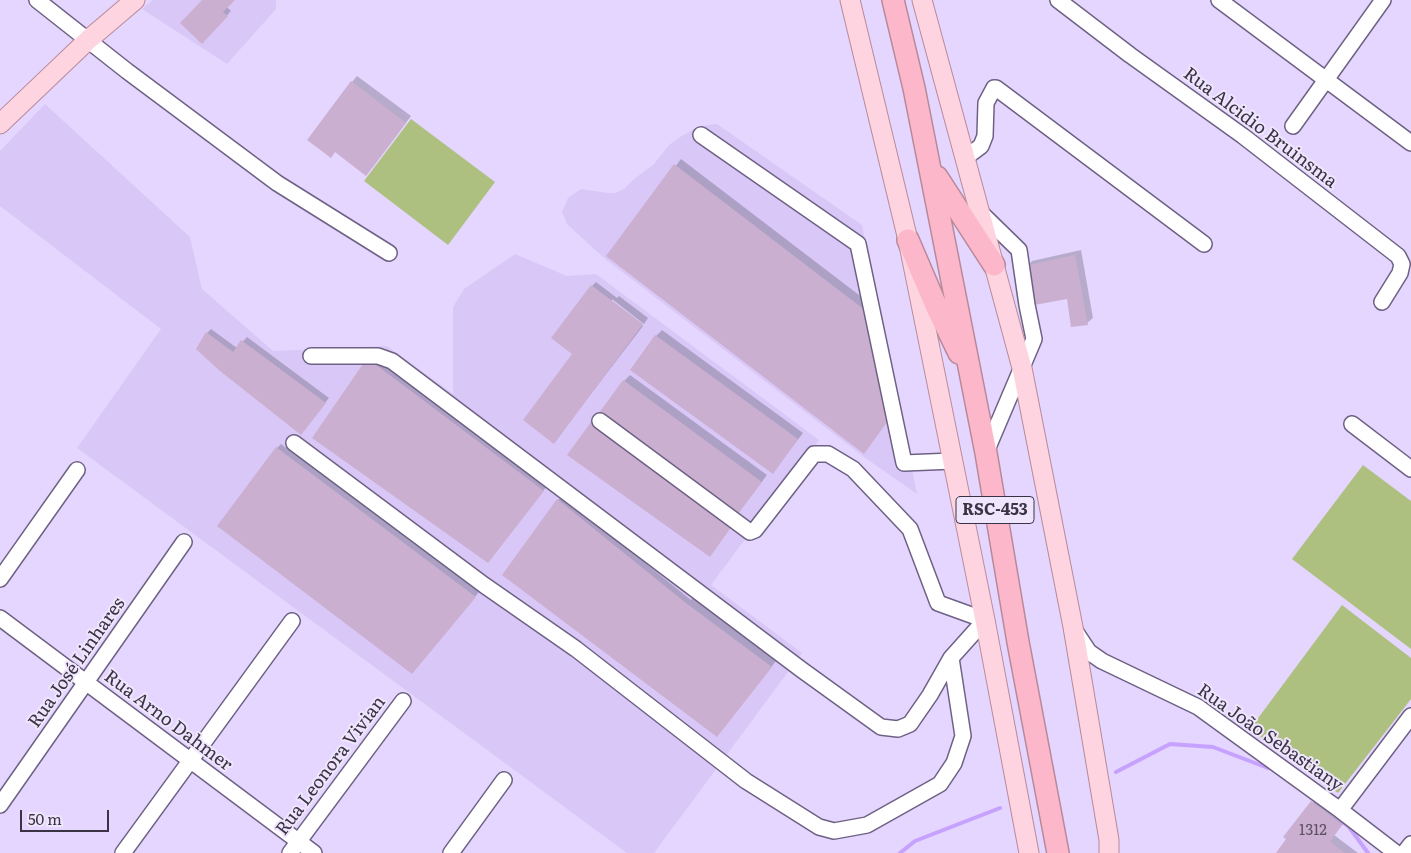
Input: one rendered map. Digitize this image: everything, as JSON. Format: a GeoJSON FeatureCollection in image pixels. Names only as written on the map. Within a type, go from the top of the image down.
{"type":"FeatureCollection","features":[{"type":"Feature","properties":{"kind":"highway","name":"RSC-453"},"geometry":{"type":"LineString","coordinates":[[893,0],[914,88],[986,452],[1018,642],[1058,853]]}},
{"type":"Feature","properties":{"kind":"highway"},"geometry":{"type":"LineString","coordinates":[[930,166],[994,266]]}},
{"type":"Feature","properties":{"kind":"highway","name":"RSC-453"},"geometry":{"type":"LineString","coordinates":[[908,240],[938,310],[971,378]]}},
{"type":"Feature","properties":{"kind":"main road"},"geometry":{"type":"LineString","coordinates":[[0,124],[88,40],[135,0]]}},
{"type":"Feature","properties":{"kind":"main road"},"geometry":{"type":"LineString","coordinates":[[922,0],[1022,368],[1073,627],[1110,849]]}},
{"type":"Feature","properties":{"kind":"main road"},"geometry":{"type":"LineString","coordinates":[[854,2],[856,31],[908,240],[985,620],[1029,853]]}},
{"type":"Feature","properties":{"kind":"street"},"geometry":{"type":"LineString","coordinates":[[37,0],[120,66],[278,183],[388,253]]}},
{"type":"Feature","properties":{"kind":"street","name":"Rua Alcidio Bruinsma"},"geometry":{"type":"LineString","coordinates":[[1058,0],[1130,55],[1243,136],[1398,256],[1402,264],[1400,273],[1382,302]]}},
{"type":"Feature","properties":{"kind":"street"},"geometry":{"type":"LineString","coordinates":[[1219,0],[1411,144]]}},
{"type":"Feature","properties":{"kind":"street"},"geometry":{"type":"LineString","coordinates":[[1293,126],[1383,0]]}},
{"type":"Feature","properties":{"kind":"street"},"geometry":{"type":"LineString","coordinates":[[965,158],[981,146],[985,136],[986,103],[994,88],[996,88],[1204,244]]}},
{"type":"Feature","properties":{"kind":"street"},"geometry":{"type":"LineString","coordinates":[[701,135],[858,244],[904,463],[953,461]]}},
{"type":"Feature","properties":{"kind":"street"},"geometry":{"type":"LineString","coordinates":[[978,210],[1019,250],[1034,339],[986,452]]}},
{"type":"Feature","properties":{"kind":"street"},"geometry":{"type":"LineString","coordinates":[[311,356],[378,356],[392,361],[881,728],[898,729],[910,724],[930,695],[951,658],[985,620],[938,603],[910,529],[853,469],[828,454],[814,454],[755,530],[750,532],[600,421]]}},
{"type":"Feature","properties":{"kind":"street"},"geometry":{"type":"LineString","coordinates":[[1352,424],[1411,469]]}},
{"type":"Feature","properties":{"kind":"street"},"geometry":{"type":"LineString","coordinates":[[294,443],[484,585],[584,655],[746,782],[819,827],[834,831],[867,825],[940,784],[954,763],[963,736],[951,658]]}},
{"type":"Feature","properties":{"kind":"street"},"geometry":{"type":"LineString","coordinates":[[0,579],[77,470]]}},
{"type":"Feature","properties":{"kind":"street","name":"Rua José Linhares"},"geometry":{"type":"LineString","coordinates":[[0,805],[184,542]]}},
{"type":"Feature","properties":{"kind":"street","name":"Rua Arno Dahmer"},"geometry":{"type":"LineString","coordinates":[[0,618],[191,761],[294,847],[314,853]]}},
{"type":"Feature","properties":{"kind":"street"},"geometry":{"type":"LineString","coordinates":[[123,853],[292,621]]}},
{"type":"Feature","properties":{"kind":"street","name":"Rua João Sebastiany"},"geometry":{"type":"LineString","coordinates":[[1073,627],[1089,652],[1102,661],[1198,706],[1396,853]]}},
{"type":"Feature","properties":{"kind":"street","name":"Rua Leonora Vivian"},"geometry":{"type":"LineString","coordinates":[[294,847],[403,701]]}},
{"type":"Feature","properties":{"kind":"street"},"geometry":{"type":"LineString","coordinates":[[1340,810],[1411,716]]}},
{"type":"Feature","properties":{"kind":"street"},"geometry":{"type":"LineString","coordinates":[[451,853],[504,780]]}},
{"type":"Feature","properties":{"kind":"street"},"geometry":{"type":"LineString","coordinates":[[1404,853],[1411,844]]}},
{"type":"Feature","properties":{"kind":"shaded area"},"geometry":{"type":"Polygon","coordinates":[[[153,0],[276,0],[276,9],[227,64],[142,9],[153,0]]]}},
{"type":"Feature","properties":{"kind":"shaded area"},"geometry":{"type":"Polygon","coordinates":[[[45,104],[190,237],[202,289],[273,351],[387,346],[453,394],[453,307],[464,289],[515,254],[567,276],[596,274],[819,440],[711,585],[802,653],[654,853],[627,853],[77,448],[161,329],[0,206],[0,151],[45,104]]]}},
{"type":"Feature","properties":{"kind":"shaded area"},"geometry":{"type":"Polygon","coordinates":[[[717,124],[862,225],[917,494],[864,457],[604,258],[567,224],[562,212],[568,198],[581,189],[615,193],[624,189],[654,164],[669,145],[680,137],[700,126],[717,124]]]}},
{"type":"Feature","properties":{"kind":"green space"},"geometry":{"type":"Polygon","coordinates":[[[411,119],[495,182],[448,245],[364,181],[411,119]]]}},
{"type":"Feature","properties":{"kind":"green space"},"geometry":{"type":"Polygon","coordinates":[[[1363,465],[1411,501],[1411,649],[1292,559],[1363,465]]]}},
{"type":"Feature","properties":{"kind":"green space"},"geometry":{"type":"Polygon","coordinates":[[[1342,605],[1411,658],[1411,699],[1338,793],[1250,729],[1342,605]]]}},
{"type":"Feature","properties":{"kind":"building"},"geometry":{"type":"Polygon","coordinates":[[[202,0],[235,0],[223,12],[228,16],[202,44],[180,23],[202,0]]]}},
{"type":"Feature","properties":{"kind":"building"},"geometry":{"type":"Polygon","coordinates":[[[351,81],[406,123],[366,176],[335,152],[331,158],[307,140],[351,81]]]}},
{"type":"Feature","properties":{"kind":"building"},"geometry":{"type":"Polygon","coordinates":[[[674,164],[870,314],[892,415],[864,454],[606,256],[674,164]]]}},
{"type":"Feature","properties":{"kind":"building"},"geometry":{"type":"Polygon","coordinates":[[[1075,255],[1088,325],[1071,327],[1067,299],[1029,306],[1024,266],[1075,255]]]}},
{"type":"Feature","properties":{"kind":"building"},"geometry":{"type":"Polygon","coordinates":[[[591,285],[643,324],[554,444],[523,420],[572,354],[551,338],[591,285]]]}},
{"type":"Feature","properties":{"kind":"building"},"geometry":{"type":"Polygon","coordinates":[[[206,332],[233,352],[241,340],[326,403],[301,435],[220,371],[196,349],[206,332]]]}},
{"type":"Feature","properties":{"kind":"building"},"geometry":{"type":"Polygon","coordinates":[[[655,335],[798,439],[773,474],[630,370],[655,335]]]}},
{"type":"Feature","properties":{"kind":"building"},"geometry":{"type":"Polygon","coordinates":[[[367,358],[544,491],[488,563],[312,438],[367,358]]]}},
{"type":"Feature","properties":{"kind":"building"},"geometry":{"type":"Polygon","coordinates":[[[623,380],[762,482],[738,514],[599,413],[623,380]]]}},
{"type":"Feature","properties":{"kind":"building"},"geometry":{"type":"Polygon","coordinates":[[[591,422],[734,523],[710,557],[567,455],[591,422]]]}},
{"type":"Feature","properties":{"kind":"building"},"geometry":{"type":"Polygon","coordinates":[[[276,447],[476,597],[412,674],[217,526],[276,447]]]}},
{"type":"Feature","properties":{"kind":"building"},"geometry":{"type":"Polygon","coordinates":[[[557,499],[686,603],[772,667],[717,737],[502,575],[557,499]]]}},
{"type":"Feature","properties":{"kind":"building"},"geometry":{"type":"Polygon","coordinates":[[[1311,801],[1342,825],[1330,842],[1345,853],[1276,853],[1286,839],[1283,837],[1311,801]]]}},
{"type":"Feature","properties":{"kind":"waterway"},"geometry":{"type":"LineString","coordinates":[[1116,772],[1170,744],[1213,747],[1268,768]]}},
{"type":"Feature","properties":{"kind":"waterway"},"geometry":{"type":"LineString","coordinates":[[900,853],[915,841],[1000,808]]}},
{"type":"Feature","properties":{"kind":"waterway"},"geometry":{"type":"LineString","coordinates":[[1333,814],[1349,827],[1368,853]]}}]}
